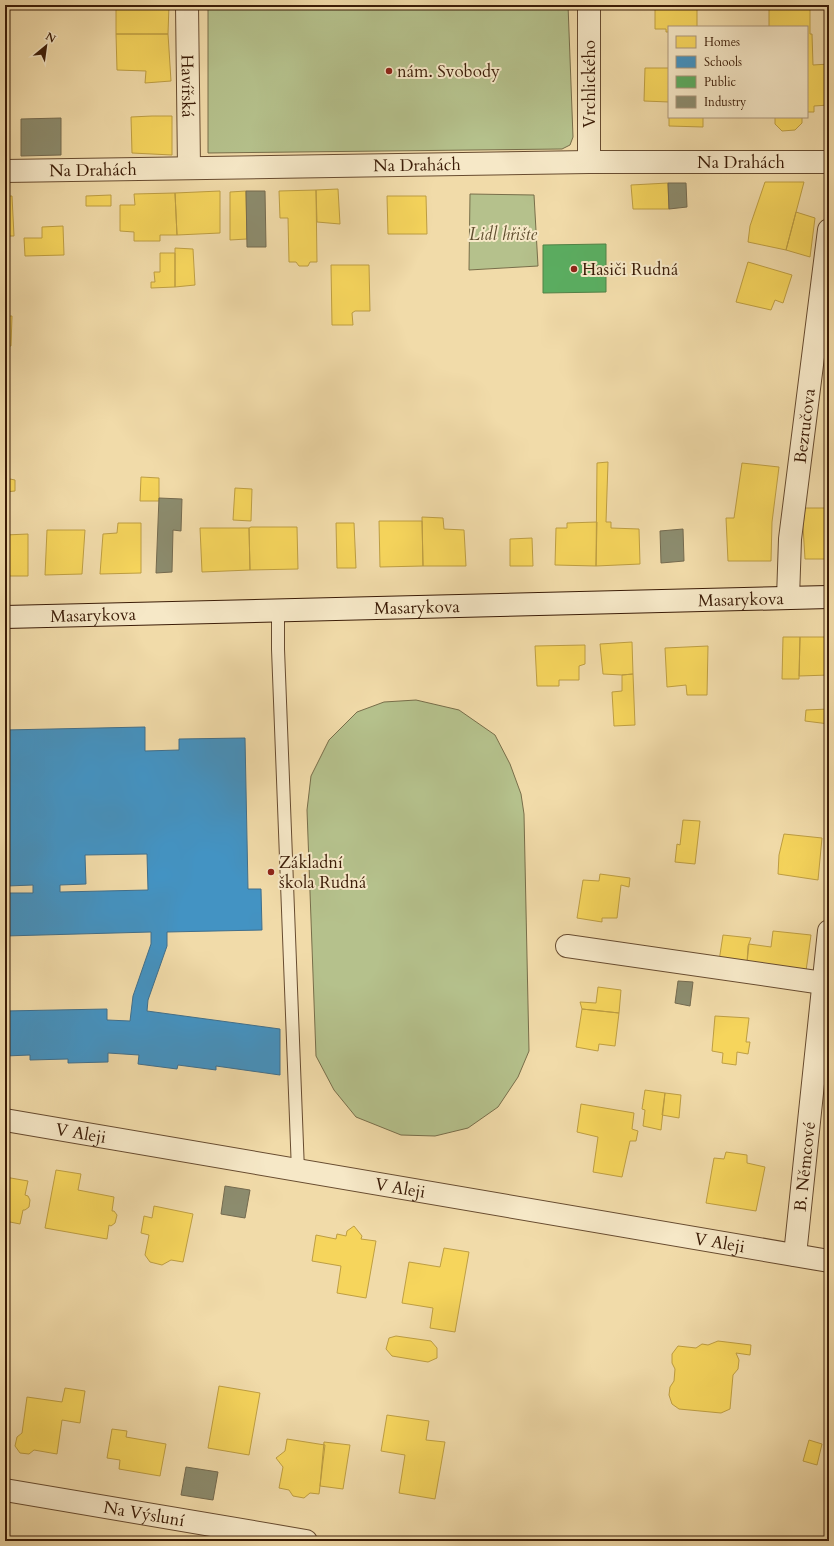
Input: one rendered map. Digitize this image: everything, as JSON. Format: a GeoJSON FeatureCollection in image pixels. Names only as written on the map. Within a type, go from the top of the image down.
{"type":"FeatureCollection","features":[{"type":"Feature","properties":{"kind":"street","name":"Havířská"},"geometry":{"type":"LineString","coordinates":[[187,5],[189,168]]}},
{"type":"Feature","properties":{"kind":"street","name":"Vrchlického"},"geometry":{"type":"LineString","coordinates":[[589,5],[589,162]]}},
{"type":"Feature","properties":{"kind":"street","name":"Na Drahách"},"geometry":{"type":"LineString","coordinates":[[5,171],[589,162],[829,162]]}},
{"type":"Feature","properties":{"kind":"street","name":"Bezručova"},"geometry":{"type":"LineString","coordinates":[[788,598],[790,540],[829,230]]}},
{"type":"Feature","properties":{"kind":"street","name":"Masarykova"},"geometry":{"type":"LineString","coordinates":[[5,617],[829,597]]}},
{"type":"Feature","properties":{"kind":"street","name":"B. Němcové"},"geometry":{"type":"LineString","coordinates":[[795,1255],[829,931]]}},
{"type":"Feature","properties":{"kind":"street"},"geometry":{"type":"LineString","coordinates":[[567,946],[823,983]]}},
{"type":"Feature","properties":{"kind":"street","name":"V Aleji"},"geometry":{"type":"LineString","coordinates":[[5,1120],[829,1261]]}},
{"type":"Feature","properties":{"kind":"street","name":"Na Výsluní"},"geometry":{"type":"LineString","coordinates":[[5,1490],[306,1541]]}},
{"type":"Feature","properties":{"kind":"lane"},"geometry":{"type":"LineString","coordinates":[[278,611],[278,649],[298,1171]]}},
{"type":"Feature","properties":{"kind":"green space","name":"nám. Svobody"},"geometry":{"type":"Polygon","coordinates":[[[208,5],[568,5],[573,137],[570,145],[562,149],[208,153],[208,5]]]}},
{"type":"Feature","properties":{"kind":"green space","name":"Lidl hřište"},"geometry":{"type":"Polygon","coordinates":[[[470,194],[534,195],[538,266],[469,270],[470,194]]]}},
{"type":"Feature","properties":{"kind":"green space"},"geometry":{"type":"Polygon","coordinates":[[[416,700],[459,710],[495,735],[510,764],[521,794],[524,814],[529,1051],[518,1077],[498,1107],[468,1128],[435,1136],[401,1135],[356,1117],[334,1090],[316,1056],[307,810],[311,776],[329,740],[357,712],[384,702],[416,700]]]}},
{"type":"Feature","properties":{"kind":"building: Homes"},"geometry":{"type":"Polygon","coordinates":[[[116,5],[169,5],[168,34],[116,34],[116,5]]]}},
{"type":"Feature","properties":{"kind":"building: Homes"},"geometry":{"type":"Polygon","coordinates":[[[655,5],[697,5],[697,26],[668,26],[668,32],[666,32],[666,29],[655,29],[655,5]]]}},
{"type":"Feature","properties":{"kind":"building: Homes"},"geometry":{"type":"Polygon","coordinates":[[[726,5],[822,5],[810,7],[810,34],[812,34],[813,65],[829,64],[829,105],[814,106],[814,112],[808,112],[808,26],[769,26],[769,7],[726,7],[726,5]]]}},
{"type":"Feature","properties":{"kind":"building: Homes"},"geometry":{"type":"Polygon","coordinates":[[[116,34],[168,34],[171,81],[145,83],[146,71],[117,70],[116,34]]]}},
{"type":"Feature","properties":{"kind":"building: Homes"},"geometry":{"type":"Polygon","coordinates":[[[645,68],[668,68],[668,102],[644,101],[645,68]]]}},
{"type":"Feature","properties":{"kind":"building: Homes"},"geometry":{"type":"Polygon","coordinates":[[[172,116],[172,155],[132,153],[131,117],[172,116]]]}},
{"type":"Feature","properties":{"kind":"building: Homes"},"geometry":{"type":"Polygon","coordinates":[[[669,118],[703,118],[703,127],[669,126],[669,118]]]}},
{"type":"Feature","properties":{"kind":"building: Homes"},"geometry":{"type":"Polygon","coordinates":[[[775,118],[802,118],[802,123],[795,130],[782,131],[775,124],[775,118]]]}},
{"type":"Feature","properties":{"kind":"building: Homes"},"geometry":{"type":"Polygon","coordinates":[[[765,182],[804,182],[786,250],[748,242],[750,226],[765,182]]]}},
{"type":"Feature","properties":{"kind":"building: Homes"},"geometry":{"type":"Polygon","coordinates":[[[668,183],[669,209],[633,209],[631,185],[668,183]]]}},
{"type":"Feature","properties":{"kind":"building: Homes"},"geometry":{"type":"Polygon","coordinates":[[[338,189],[340,224],[317,222],[316,190],[338,189]]]}},
{"type":"Feature","properties":{"kind":"building: Homes"},"geometry":{"type":"Polygon","coordinates":[[[316,190],[317,262],[310,262],[308,266],[299,266],[296,262],[289,262],[288,218],[280,218],[279,191],[316,190]]]}},
{"type":"Feature","properties":{"kind":"building: Homes"},"geometry":{"type":"Polygon","coordinates":[[[220,191],[220,233],[177,235],[175,193],[220,191]]]}},
{"type":"Feature","properties":{"kind":"building: Homes"},"geometry":{"type":"Polygon","coordinates":[[[246,191],[247,239],[230,240],[230,192],[246,191]]]}},
{"type":"Feature","properties":{"kind":"building: Homes"},"geometry":{"type":"Polygon","coordinates":[[[175,193],[177,235],[160,235],[160,241],[134,241],[134,232],[120,231],[120,205],[135,205],[134,194],[175,193]]]}},
{"type":"Feature","properties":{"kind":"building: Homes"},"geometry":{"type":"Polygon","coordinates":[[[111,195],[111,206],[86,206],[86,196],[111,195]]]}},
{"type":"Feature","properties":{"kind":"building: Homes"},"geometry":{"type":"Polygon","coordinates":[[[5,196],[12,196],[14,236],[5,236],[5,196]]]}},
{"type":"Feature","properties":{"kind":"building: Homes"},"geometry":{"type":"Polygon","coordinates":[[[387,196],[426,196],[427,234],[388,234],[387,196]]]}},
{"type":"Feature","properties":{"kind":"building: Homes"},"geometry":{"type":"Polygon","coordinates":[[[796,212],[815,218],[810,257],[786,250],[796,212]]]}},
{"type":"Feature","properties":{"kind":"building: Homes"},"geometry":{"type":"Polygon","coordinates":[[[63,226],[64,255],[25,256],[24,238],[42,238],[42,227],[63,226]]]}},
{"type":"Feature","properties":{"kind":"building: Homes"},"geometry":{"type":"Polygon","coordinates":[[[175,248],[193,249],[195,285],[175,287],[175,248]]]}},
{"type":"Feature","properties":{"kind":"building: Homes"},"geometry":{"type":"Polygon","coordinates":[[[160,253],[175,253],[175,287],[151,288],[151,282],[155,282],[154,272],[160,272],[160,253]]]}},
{"type":"Feature","properties":{"kind":"building: Homes"},"geometry":{"type":"Polygon","coordinates":[[[748,262],[792,275],[783,303],[775,300],[771,310],[736,302],[748,262]]]}},
{"type":"Feature","properties":{"kind":"building: Homes"},"geometry":{"type":"Polygon","coordinates":[[[331,265],[369,265],[370,311],[355,311],[352,313],[353,325],[332,325],[331,265]]]}},
{"type":"Feature","properties":{"kind":"building: Homes"},"geometry":{"type":"Polygon","coordinates":[[[5,316],[12,316],[11,346],[5,346],[5,316]]]}},
{"type":"Feature","properties":{"kind":"building: Homes"},"geometry":{"type":"Polygon","coordinates":[[[608,462],[606,522],[611,522],[611,528],[639,529],[640,564],[596,566],[597,463],[608,462]]]}},
{"type":"Feature","properties":{"kind":"building: Homes"},"geometry":{"type":"Polygon","coordinates":[[[742,463],[779,467],[772,522],[771,561],[728,561],[726,518],[734,518],[742,463]]]}},
{"type":"Feature","properties":{"kind":"building: Homes"},"geometry":{"type":"Polygon","coordinates":[[[141,477],[159,478],[159,501],[140,501],[141,477]]]}},
{"type":"Feature","properties":{"kind":"building: Homes"},"geometry":{"type":"Polygon","coordinates":[[[5,478],[15,480],[15,491],[5,492],[5,478]]]}},
{"type":"Feature","properties":{"kind":"building: Homes"},"geometry":{"type":"Polygon","coordinates":[[[235,488],[252,489],[251,521],[233,520],[235,488]]]}},
{"type":"Feature","properties":{"kind":"building: Homes"},"geometry":{"type":"Polygon","coordinates":[[[805,508],[829,508],[829,559],[805,559],[803,526],[805,508]]]}},
{"type":"Feature","properties":{"kind":"building: Homes"},"geometry":{"type":"Polygon","coordinates":[[[422,517],[443,518],[444,529],[464,530],[466,566],[423,566],[422,517]]]}},
{"type":"Feature","properties":{"kind":"building: Homes"},"geometry":{"type":"Polygon","coordinates":[[[379,521],[422,521],[423,566],[380,567],[379,521]]]}},
{"type":"Feature","properties":{"kind":"building: Homes"},"geometry":{"type":"Polygon","coordinates":[[[597,522],[596,566],[555,565],[556,528],[567,528],[567,523],[597,522]]]}},
{"type":"Feature","properties":{"kind":"building: Homes"},"geometry":{"type":"Polygon","coordinates":[[[118,523],[141,523],[141,573],[100,574],[103,534],[117,533],[118,523]]]}},
{"type":"Feature","properties":{"kind":"building: Homes"},"geometry":{"type":"Polygon","coordinates":[[[336,523],[354,523],[356,568],[337,568],[336,523]]]}},
{"type":"Feature","properties":{"kind":"building: Homes"},"geometry":{"type":"Polygon","coordinates":[[[297,527],[298,569],[250,570],[249,528],[297,527]]]}},
{"type":"Feature","properties":{"kind":"building: Homes"},"geometry":{"type":"Polygon","coordinates":[[[200,528],[249,528],[250,570],[202,572],[200,528]]]}},
{"type":"Feature","properties":{"kind":"building: Homes"},"geometry":{"type":"Polygon","coordinates":[[[47,530],[85,530],[82,574],[45,575],[47,530]]]}},
{"type":"Feature","properties":{"kind":"building: Homes"},"geometry":{"type":"Polygon","coordinates":[[[28,534],[28,576],[5,576],[5,535],[28,534]]]}},
{"type":"Feature","properties":{"kind":"building: Homes"},"geometry":{"type":"Polygon","coordinates":[[[532,538],[533,566],[510,566],[510,539],[532,538]]]}},
{"type":"Feature","properties":{"kind":"building: Homes"},"geometry":{"type":"Polygon","coordinates":[[[783,637],[800,637],[799,679],[782,679],[783,637]]]}},
{"type":"Feature","properties":{"kind":"building: Homes"},"geometry":{"type":"Polygon","coordinates":[[[800,637],[829,637],[829,675],[799,676],[800,637]]]}},
{"type":"Feature","properties":{"kind":"building: Homes"},"geometry":{"type":"Polygon","coordinates":[[[632,642],[633,674],[603,674],[600,644],[632,642]]]}},
{"type":"Feature","properties":{"kind":"building: Homes"},"geometry":{"type":"Polygon","coordinates":[[[585,645],[585,664],[579,666],[579,680],[559,680],[559,686],[537,686],[535,646],[585,645]]]}},
{"type":"Feature","properties":{"kind":"building: Homes"},"geometry":{"type":"Polygon","coordinates":[[[708,646],[707,695],[687,695],[686,685],[667,687],[665,648],[708,646]]]}},
{"type":"Feature","properties":{"kind":"building: Homes"},"geometry":{"type":"Polygon","coordinates":[[[633,674],[635,725],[614,726],[612,692],[622,691],[622,675],[633,674]]]}},
{"type":"Feature","properties":{"kind":"building: Homes"},"geometry":{"type":"Polygon","coordinates":[[[829,709],[829,724],[805,721],[806,710],[829,709]]]}},
{"type":"Feature","properties":{"kind":"building: Homes"},"geometry":{"type":"Polygon","coordinates":[[[683,820],[700,821],[695,864],[675,862],[677,844],[680,845],[683,820]]]}},
{"type":"Feature","properties":{"kind":"building: Homes"},"geometry":{"type":"Polygon","coordinates":[[[784,834],[822,838],[818,880],[778,874],[779,855],[784,834]]]}},
{"type":"Feature","properties":{"kind":"building: Homes"},"geometry":{"type":"Polygon","coordinates":[[[600,874],[630,878],[629,887],[621,885],[617,918],[602,918],[602,922],[577,918],[583,880],[599,881],[600,874]]]}},
{"type":"Feature","properties":{"kind":"building: Homes"},"geometry":{"type":"Polygon","coordinates":[[[773,931],[811,935],[806,971],[747,963],[749,944],[771,947],[773,931]]]}},
{"type":"Feature","properties":{"kind":"building: Homes"},"geometry":{"type":"Polygon","coordinates":[[[723,935],[751,938],[748,946],[747,963],[719,961],[723,935]]]}},
{"type":"Feature","properties":{"kind":"building: Homes"},"geometry":{"type":"Polygon","coordinates":[[[598,987],[621,990],[619,1013],[582,1009],[580,1002],[596,1003],[598,987]]]}},
{"type":"Feature","properties":{"kind":"building: Homes"},"geometry":{"type":"Polygon","coordinates":[[[582,1009],[619,1013],[615,1046],[599,1044],[598,1051],[576,1047],[582,1009]]]}},
{"type":"Feature","properties":{"kind":"building: Homes"},"geometry":{"type":"Polygon","coordinates":[[[715,1016],[749,1018],[746,1042],[750,1042],[748,1054],[737,1052],[736,1065],[722,1063],[723,1053],[712,1051],[715,1016]]]}},
{"type":"Feature","properties":{"kind":"building: Homes"},"geometry":{"type":"Polygon","coordinates":[[[645,1090],[665,1093],[661,1130],[643,1126],[645,1110],[642,1109],[645,1090]]]}},
{"type":"Feature","properties":{"kind":"building: Homes"},"geometry":{"type":"Polygon","coordinates":[[[665,1093],[681,1095],[679,1118],[662,1115],[665,1093]]]}},
{"type":"Feature","properties":{"kind":"building: Homes"},"geometry":{"type":"Polygon","coordinates":[[[581,1104],[634,1113],[632,1129],[638,1131],[636,1141],[630,1141],[622,1177],[593,1172],[598,1137],[577,1132],[581,1104]]]}},
{"type":"Feature","properties":{"kind":"building: Homes"},"geometry":{"type":"Polygon","coordinates":[[[726,1152],[747,1155],[747,1163],[765,1167],[756,1211],[706,1203],[714,1158],[724,1159],[726,1152]]]}},
{"type":"Feature","properties":{"kind":"building: Homes"},"geometry":{"type":"Polygon","coordinates":[[[56,1170],[81,1174],[78,1190],[114,1197],[112,1211],[114,1211],[117,1215],[115,1223],[111,1226],[109,1225],[107,1239],[45,1228],[56,1170]]]}},
{"type":"Feature","properties":{"kind":"building: Homes"},"geometry":{"type":"Polygon","coordinates":[[[5,1177],[28,1181],[25,1195],[28,1196],[30,1200],[29,1207],[23,1210],[20,1224],[5,1221],[5,1177]]]}},
{"type":"Feature","properties":{"kind":"building: Homes"},"geometry":{"type":"Polygon","coordinates":[[[154,1206],[193,1214],[183,1262],[171,1260],[162,1265],[150,1262],[145,1255],[149,1235],[141,1233],[144,1216],[152,1218],[154,1206]]]}},
{"type":"Feature","properties":{"kind":"building: Homes"},"geometry":{"type":"Polygon","coordinates":[[[354,1226],[362,1236],[361,1239],[376,1241],[366,1298],[337,1293],[341,1266],[312,1261],[316,1235],[336,1239],[337,1234],[346,1236],[347,1231],[354,1226]]]}},
{"type":"Feature","properties":{"kind":"building: Homes"},"geometry":{"type":"Polygon","coordinates":[[[444,1248],[469,1252],[455,1332],[430,1328],[433,1308],[402,1303],[409,1262],[440,1267],[444,1248]]]}},
{"type":"Feature","properties":{"kind":"building: Homes"},"geometry":{"type":"Polygon","coordinates":[[[396,1336],[431,1341],[437,1348],[437,1358],[428,1362],[392,1356],[386,1349],[389,1338],[396,1336]]]}},
{"type":"Feature","properties":{"kind":"building: Homes"},"geometry":{"type":"Polygon","coordinates":[[[718,1341],[751,1345],[750,1355],[736,1353],[739,1360],[738,1369],[733,1375],[730,1409],[721,1413],[679,1409],[672,1404],[669,1395],[670,1387],[674,1381],[675,1369],[672,1363],[672,1354],[678,1346],[696,1348],[702,1344],[708,1345],[718,1341]]]}},
{"type":"Feature","properties":{"kind":"building: Homes"},"geometry":{"type":"Polygon","coordinates":[[[219,1386],[260,1393],[249,1455],[208,1448],[219,1386]]]}},
{"type":"Feature","properties":{"kind":"building: Homes"},"geometry":{"type":"Polygon","coordinates":[[[65,1388],[85,1391],[80,1423],[62,1420],[57,1454],[34,1450],[29,1454],[20,1453],[15,1446],[17,1437],[22,1433],[27,1397],[62,1402],[65,1388]]]}},
{"type":"Feature","properties":{"kind":"building: Homes"},"geometry":{"type":"Polygon","coordinates":[[[387,1415],[429,1421],[426,1440],[445,1442],[435,1499],[399,1493],[405,1455],[381,1451],[387,1415]]]}},
{"type":"Feature","properties":{"kind":"building: Homes"},"geometry":{"type":"Polygon","coordinates":[[[112,1429],[127,1431],[126,1437],[166,1444],[160,1476],[119,1469],[120,1460],[107,1458],[112,1429]]]}},
{"type":"Feature","properties":{"kind":"building: Homes"},"geometry":{"type":"Polygon","coordinates":[[[287,1439],[325,1445],[319,1494],[310,1493],[304,1498],[293,1496],[289,1490],[279,1488],[283,1467],[276,1458],[285,1451],[287,1439]]]}},
{"type":"Feature","properties":{"kind":"building: Homes"},"geometry":{"type":"Polygon","coordinates":[[[809,1440],[822,1444],[817,1465],[803,1461],[809,1440]]]}},
{"type":"Feature","properties":{"kind":"building: Homes"},"geometry":{"type":"Polygon","coordinates":[[[324,1442],[350,1445],[343,1489],[320,1486],[324,1442]]]}},
{"type":"Feature","properties":{"kind":"building: Homes"},"geometry":{"type":"Polygon","coordinates":[[[5,1537],[15,1539],[15,1541],[5,1541],[5,1537]]]}},
{"type":"Feature","properties":{"kind":"building: Schools"},"geometry":{"type":"Polygon","coordinates":[[[145,727],[145,751],[179,750],[179,739],[245,738],[248,889],[261,889],[262,930],[167,932],[167,946],[148,1000],[147,1011],[280,1029],[280,1075],[216,1066],[216,1070],[178,1065],[177,1069],[138,1064],[139,1055],[108,1053],[108,1062],[68,1063],[68,1059],[30,1060],[30,1055],[5,1056],[5,1011],[107,1009],[107,1020],[130,1021],[133,996],[151,944],[151,932],[5,936],[5,893],[33,893],[33,885],[7,886],[5,857],[5,730],[145,727]],[[147,854],[85,855],[86,884],[60,885],[60,892],[148,890],[147,854]]]}},
{"type":"Feature","properties":{"kind":"building: Public","name":"Hasiči Rudná"},"geometry":{"type":"Polygon","coordinates":[[[606,244],[606,292],[543,293],[543,245],[606,244]]]}},
{"type":"Feature","properties":{"kind":"building: Industry"},"geometry":{"type":"Polygon","coordinates":[[[61,118],[61,155],[21,156],[21,119],[61,118]]]}},
{"type":"Feature","properties":{"kind":"building: Industry"},"geometry":{"type":"Polygon","coordinates":[[[668,183],[686,183],[687,207],[669,209],[668,183]]]}},
{"type":"Feature","properties":{"kind":"building: Industry"},"geometry":{"type":"Polygon","coordinates":[[[246,191],[265,191],[266,247],[247,247],[246,191]]]}},
{"type":"Feature","properties":{"kind":"building: Industry"},"geometry":{"type":"Polygon","coordinates":[[[159,498],[182,499],[181,531],[173,530],[172,572],[156,573],[159,498]]]}},
{"type":"Feature","properties":{"kind":"building: Industry"},"geometry":{"type":"Polygon","coordinates":[[[683,529],[684,561],[661,563],[660,531],[683,529]]]}},
{"type":"Feature","properties":{"kind":"building: Industry"},"geometry":{"type":"Polygon","coordinates":[[[678,981],[693,982],[690,1006],[675,1003],[678,981]]]}},
{"type":"Feature","properties":{"kind":"building: Industry"},"geometry":{"type":"Polygon","coordinates":[[[225,1186],[250,1190],[245,1218],[221,1214],[225,1186]]]}},
{"type":"Feature","properties":{"kind":"building: Industry"},"geometry":{"type":"Polygon","coordinates":[[[186,1467],[218,1472],[213,1500],[181,1495],[186,1467]]]}},
{"type":"Feature","properties":{"kind":"place","name":"nám. Svobody"},"geometry":{"type":"Point","coordinates":[389,71]}},
{"type":"Feature","properties":{"kind":"place","name":"Hasiči Rudná"},"geometry":{"type":"Point","coordinates":[574,269]}},
{"type":"Feature","properties":{"kind":"place","name":"Základní škola Rudná"},"geometry":{"type":"Point","coordinates":[271,872]}}]}
